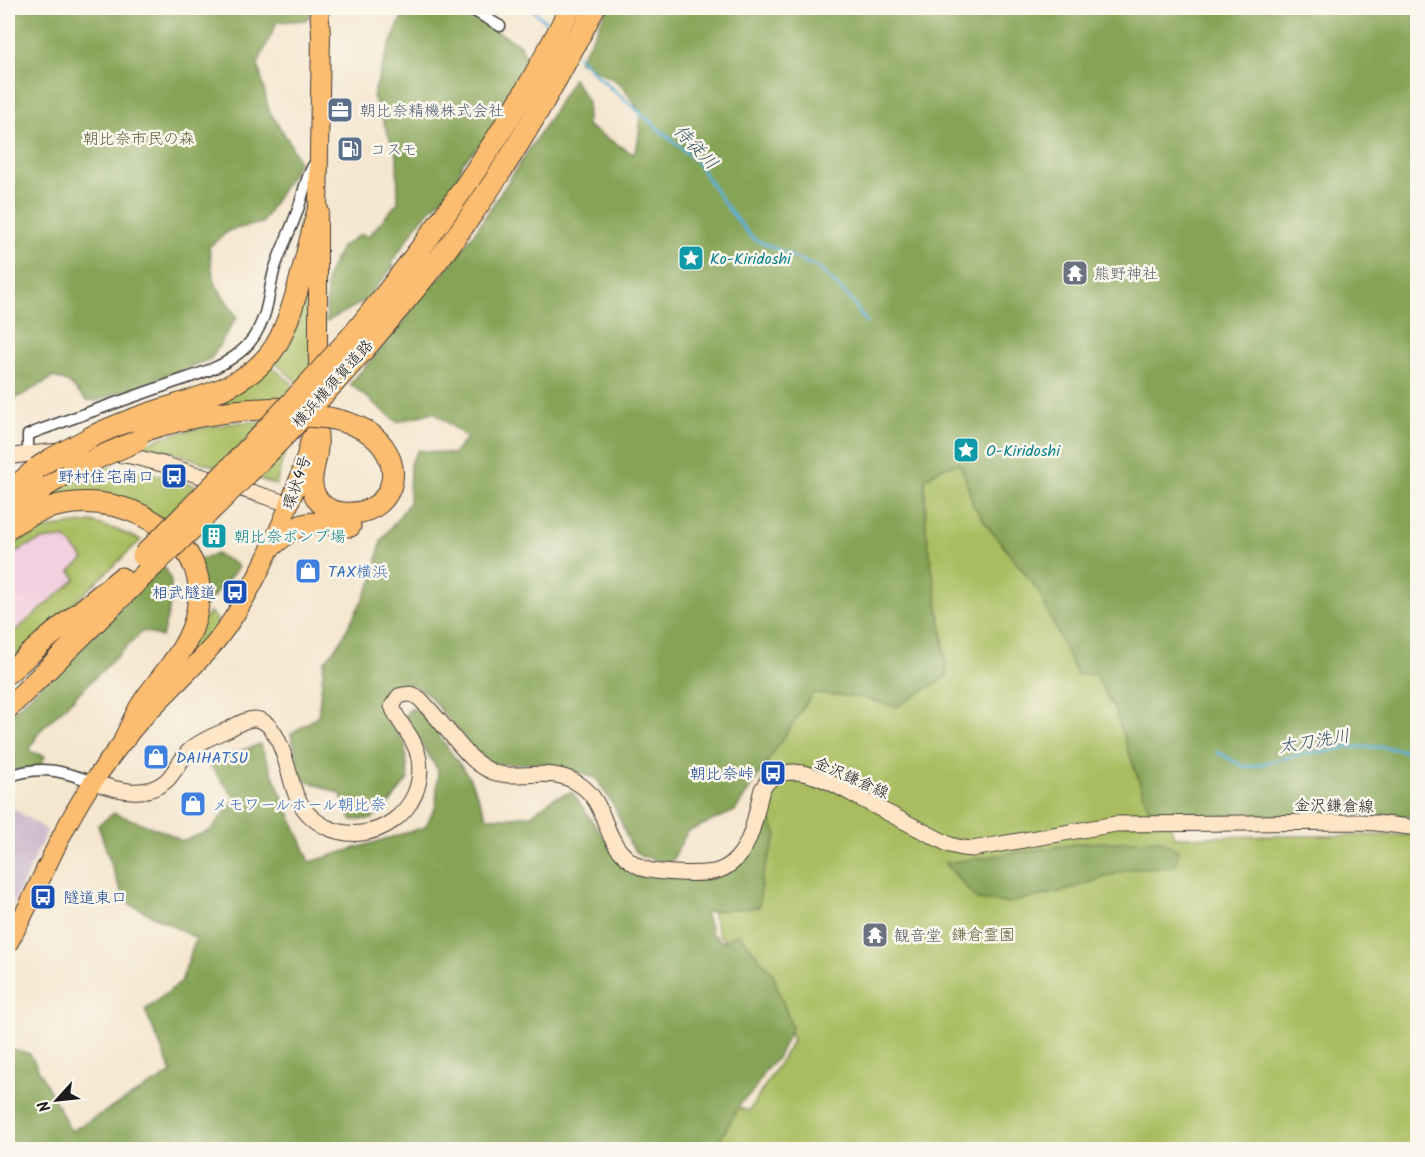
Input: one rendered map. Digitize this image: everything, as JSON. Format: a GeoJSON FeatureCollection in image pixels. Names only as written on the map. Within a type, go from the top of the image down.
{"type":"FeatureCollection","features":[{"type":"Feature","properties":{"kind":"highway","name":"横浜横須賀道路"},"geometry":{"type":"LineString","coordinates":[[8,708],[148,561],[271,449],[324,394],[409,297],[496,179],[552,45],[570,8]]}},
{"type":"Feature","properties":{"kind":"highway","name":"横浜横須賀道路"},"geometry":{"type":"LineString","coordinates":[[8,689],[121,578],[148,561],[190,510],[356,331],[397,281],[478,168],[568,58],[594,8]]}},
{"type":"Feature","properties":{"kind":"highway"},"geometry":{"type":"LineString","coordinates":[[8,495],[33,461],[51,459],[93,436],[137,417],[223,390],[250,374],[261,364],[272,352],[289,316],[318,211]]}},
{"type":"Feature","properties":{"kind":"highway"},"geometry":{"type":"LineString","coordinates":[[8,495],[102,456],[132,438],[218,421],[313,412],[361,418],[374,424],[387,435],[396,449],[404,480],[401,493],[385,514],[373,521],[348,527],[307,524],[294,528],[273,544]]}},
{"type":"Feature","properties":{"kind":"highway"},"geometry":{"type":"LineString","coordinates":[[313,412],[359,427],[371,434],[387,454],[392,466],[393,479],[390,490],[384,499],[368,511],[356,514],[328,510],[314,494],[312,474],[318,448],[313,412]]}},
{"type":"Feature","properties":{"kind":"highway"},"geometry":{"type":"LineString","coordinates":[[8,515],[67,469]]}},
{"type":"Feature","properties":{"kind":"highway"},"geometry":{"type":"LineString","coordinates":[[8,528],[25,517],[50,507],[78,502],[100,503],[123,508],[158,525],[173,536],[192,563],[198,579],[199,596],[197,614],[190,635],[142,703],[125,738]]}},
{"type":"Feature","properties":{"kind":"highway"},"geometry":{"type":"LineString","coordinates":[[8,673],[121,578]]}},
{"type":"Feature","properties":{"kind":"main road","name":"環状4号"},"geometry":{"type":"LineString","coordinates":[[8,944],[61,835],[93,782],[125,738],[216,642],[246,597],[273,544],[300,475],[309,445],[318,378],[321,35],[319,8]]}},
{"type":"Feature","properties":{"kind":"main road"},"geometry":{"type":"LineString","coordinates":[[8,457],[33,461],[77,451],[131,456],[289,504]]}},
{"type":"Feature","properties":{"kind":"main road","name":"金沢鎌倉線"},"geometry":{"type":"LineString","coordinates":[[93,782],[123,790],[142,791],[153,788],[168,779],[180,761],[202,742],[242,722],[254,719],[264,722],[277,738],[296,795],[305,811],[327,827],[339,831],[367,833],[379,829],[398,817],[410,802],[417,786],[419,759],[414,741],[400,723],[392,706],[399,696],[409,693],[421,700],[471,758],[487,769],[507,775],[544,773],[577,782],[597,801],[620,852],[634,864],[647,870],[709,873],[719,871],[730,864],[748,841],[762,789],[767,782],[784,773],[794,772],[829,783],[950,845],[972,849],[1116,824],[1360,822],[1418,828]]}},
{"type":"Feature","properties":{"kind":"street"},"geometry":{"type":"LineString","coordinates":[[469,8],[500,26]]}},
{"type":"Feature","properties":{"kind":"street"},"geometry":{"type":"LineString","coordinates":[[33,461],[28,435],[208,372],[228,362],[250,343],[264,317],[274,272],[298,210],[306,180],[320,156]]}},
{"type":"Feature","properties":{"kind":"street"},"geometry":{"type":"LineString","coordinates":[[8,777],[22,772],[53,770],[93,782]]}},
{"type":"Feature","properties":{"kind":"shaded area"},"geometry":{"type":"Polygon","coordinates":[[[53,537],[66,539],[84,559],[77,579],[8,637],[8,547],[12,554],[30,544],[53,537]]]}},
{"type":"Feature","properties":{"kind":"shaded area"},"geometry":{"type":"Polygon","coordinates":[[[8,805],[47,830],[8,917],[8,805]]]}},
{"type":"Feature","properties":{"kind":"green space","name":"朝比奈市民の森"},"geometry":{"type":"Polygon","coordinates":[[[8,8],[314,9],[306,20],[277,22],[258,64],[269,111],[289,141],[299,162],[262,223],[230,230],[209,247],[214,282],[237,317],[211,359],[97,401],[86,400],[69,383],[54,377],[8,402],[8,8]]]}},
{"type":"Feature","properties":{"kind":"green space"},"geometry":{"type":"Polygon","coordinates":[[[406,8],[458,8],[520,45],[527,59],[488,136],[463,162],[454,186],[419,222],[392,262],[394,266],[363,302],[326,322],[327,277],[341,247],[361,234],[368,237],[398,202],[397,156],[373,96],[388,49],[406,8]]]}},
{"type":"Feature","properties":{"kind":"green space"},"geometry":{"type":"Polygon","coordinates":[[[608,8],[1417,8],[1417,817],[1336,814],[1152,818],[1113,707],[1095,674],[1077,675],[1038,590],[973,505],[959,463],[940,469],[925,479],[926,529],[947,676],[897,707],[859,697],[813,693],[735,811],[687,832],[671,863],[640,856],[630,844],[615,808],[596,778],[546,763],[494,764],[474,751],[428,694],[412,684],[394,689],[385,707],[385,717],[405,743],[408,779],[389,804],[372,819],[352,820],[341,794],[302,779],[291,734],[318,716],[324,662],[340,642],[373,580],[381,541],[409,503],[410,464],[418,450],[453,454],[467,438],[434,412],[397,422],[350,384],[400,327],[421,295],[444,273],[475,232],[551,116],[573,78],[588,102],[587,126],[633,154],[638,143],[641,113],[620,83],[578,61],[608,8]]]}},
{"type":"Feature","properties":{"kind":"green space"},"geometry":{"type":"Polygon","coordinates":[[[312,247],[311,370],[298,383],[271,359],[312,247]]]}},
{"type":"Feature","properties":{"kind":"green space"},"geometry":{"type":"Polygon","coordinates":[[[267,363],[292,383],[292,389],[280,403],[113,432],[267,363]]]}},
{"type":"Feature","properties":{"kind":"green space"},"geometry":{"type":"Polygon","coordinates":[[[242,422],[264,422],[219,468],[172,452],[141,445],[168,435],[242,422]]]}},
{"type":"Feature","properties":{"kind":"green space"},"geometry":{"type":"Polygon","coordinates":[[[286,447],[276,485],[256,478],[286,447]]]}},
{"type":"Feature","properties":{"kind":"green space","name":"鎌倉霊園"},"geometry":{"type":"Polygon","coordinates":[[[970,456],[1129,688],[1174,837],[1417,835],[1417,1149],[705,1150],[725,1104],[749,1111],[793,1041],[771,981],[719,935],[709,902],[753,878],[760,827],[765,730],[876,481],[970,456]]]}},
{"type":"Feature","properties":{"kind":"green space"},"geometry":{"type":"Polygon","coordinates":[[[98,464],[166,476],[200,487],[163,521],[44,504],[45,493],[98,464]]]}},
{"type":"Feature","properties":{"kind":"green space"},"geometry":{"type":"Polygon","coordinates":[[[91,522],[141,540],[8,665],[8,637],[76,579],[70,571],[84,559],[66,539],[40,541],[16,552],[12,545],[36,532],[91,522]]]}},
{"type":"Feature","properties":{"kind":"green space"},"geometry":{"type":"Polygon","coordinates":[[[216,554],[236,564],[238,568],[204,607],[194,557],[204,558],[216,554]]]}},
{"type":"Feature","properties":{"kind":"green space"},"geometry":{"type":"Polygon","coordinates":[[[163,566],[171,581],[171,600],[162,637],[143,631],[39,732],[29,751],[45,756],[41,766],[8,772],[8,717],[163,566]]]}},
{"type":"Feature","properties":{"kind":"green space"},"geometry":{"type":"Polygon","coordinates":[[[210,612],[218,621],[204,646],[170,677],[201,614],[206,617],[210,612]]]}},
{"type":"Feature","properties":{"kind":"green space"},"geometry":{"type":"Polygon","coordinates":[[[410,709],[419,709],[469,777],[487,817],[531,815],[554,798],[572,792],[621,863],[634,870],[687,877],[744,859],[770,820],[777,835],[762,876],[759,907],[705,912],[712,934],[723,942],[738,933],[773,974],[792,1028],[777,1058],[764,1072],[753,1092],[742,1101],[720,1140],[718,1149],[8,1149],[8,1048],[30,1054],[71,1131],[172,1073],[145,1010],[181,982],[196,938],[126,902],[98,825],[114,813],[165,832],[182,841],[210,831],[236,799],[208,763],[260,744],[310,862],[425,827],[436,806],[438,770],[404,717],[410,709]]]}},
{"type":"Feature","properties":{"kind":"green space"},"geometry":{"type":"Polygon","coordinates":[[[1161,840],[1179,851],[1175,866],[1129,869],[1068,890],[1008,903],[977,900],[945,863],[1083,843],[1161,840]]]}},
{"type":"Feature","properties":{"kind":"waterway","name":"侍従川"},"geometry":{"type":"LineString","coordinates":[[531,8],[551,27]]}},
{"type":"Feature","properties":{"kind":"waterway","name":"侍従川"},"geometry":{"type":"LineString","coordinates":[[578,56],[595,74],[696,161],[723,202],[752,238],[818,268],[849,297],[867,323]]}},
{"type":"Feature","properties":{"kind":"waterway","name":"太刀洗川"},"geometry":{"type":"LineString","coordinates":[[1217,752],[1249,767],[1298,755],[1348,747],[1380,747],[1401,750],[1418,757]]}},
{"type":"Feature","properties":{"kind":"place","name":"朝比奈精機株式会社"},"geometry":{"type":"Point","coordinates":[340,110]}},
{"type":"Feature","properties":{"kind":"place","name":"コスモ"},"geometry":{"type":"Point","coordinates":[350,149]}},
{"type":"Feature","properties":{"kind":"place","name":"Ko-Kiridoshi"},"geometry":{"type":"Point","coordinates":[691,258]}},
{"type":"Feature","properties":{"kind":"place","name":"熊野神社"},"geometry":{"type":"Point","coordinates":[1075,273]}},
{"type":"Feature","properties":{"kind":"place","name":"O-Kiridoshi"},"geometry":{"type":"Point","coordinates":[966,450]}},
{"type":"Feature","properties":{"kind":"place","name":"野村住宅南口"},"geometry":{"type":"Point","coordinates":[174,476]}},
{"type":"Feature","properties":{"kind":"place","name":"朝比奈ポンプ場"},"geometry":{"type":"Point","coordinates":[214,536]}},
{"type":"Feature","properties":{"kind":"place","name":"TAX横浜"},"geometry":{"type":"Point","coordinates":[308,571]}},
{"type":"Feature","properties":{"kind":"place","name":"相武隧道"},"geometry":{"type":"Point","coordinates":[235,592]}},
{"type":"Feature","properties":{"kind":"place","name":"DAIHATSU"},"geometry":{"type":"Point","coordinates":[156,757]}},
{"type":"Feature","properties":{"kind":"place","name":"朝比奈峠"},"geometry":{"type":"Point","coordinates":[773,773]}},
{"type":"Feature","properties":{"kind":"place","name":"メモワールホール朝比奈"},"geometry":{"type":"Point","coordinates":[193,804]}},
{"type":"Feature","properties":{"kind":"place","name":"隧道東口"},"geometry":{"type":"Point","coordinates":[43,897]}},
{"type":"Feature","properties":{"kind":"place","name":"観音堂"},"geometry":{"type":"Point","coordinates":[875,935]}}]}
